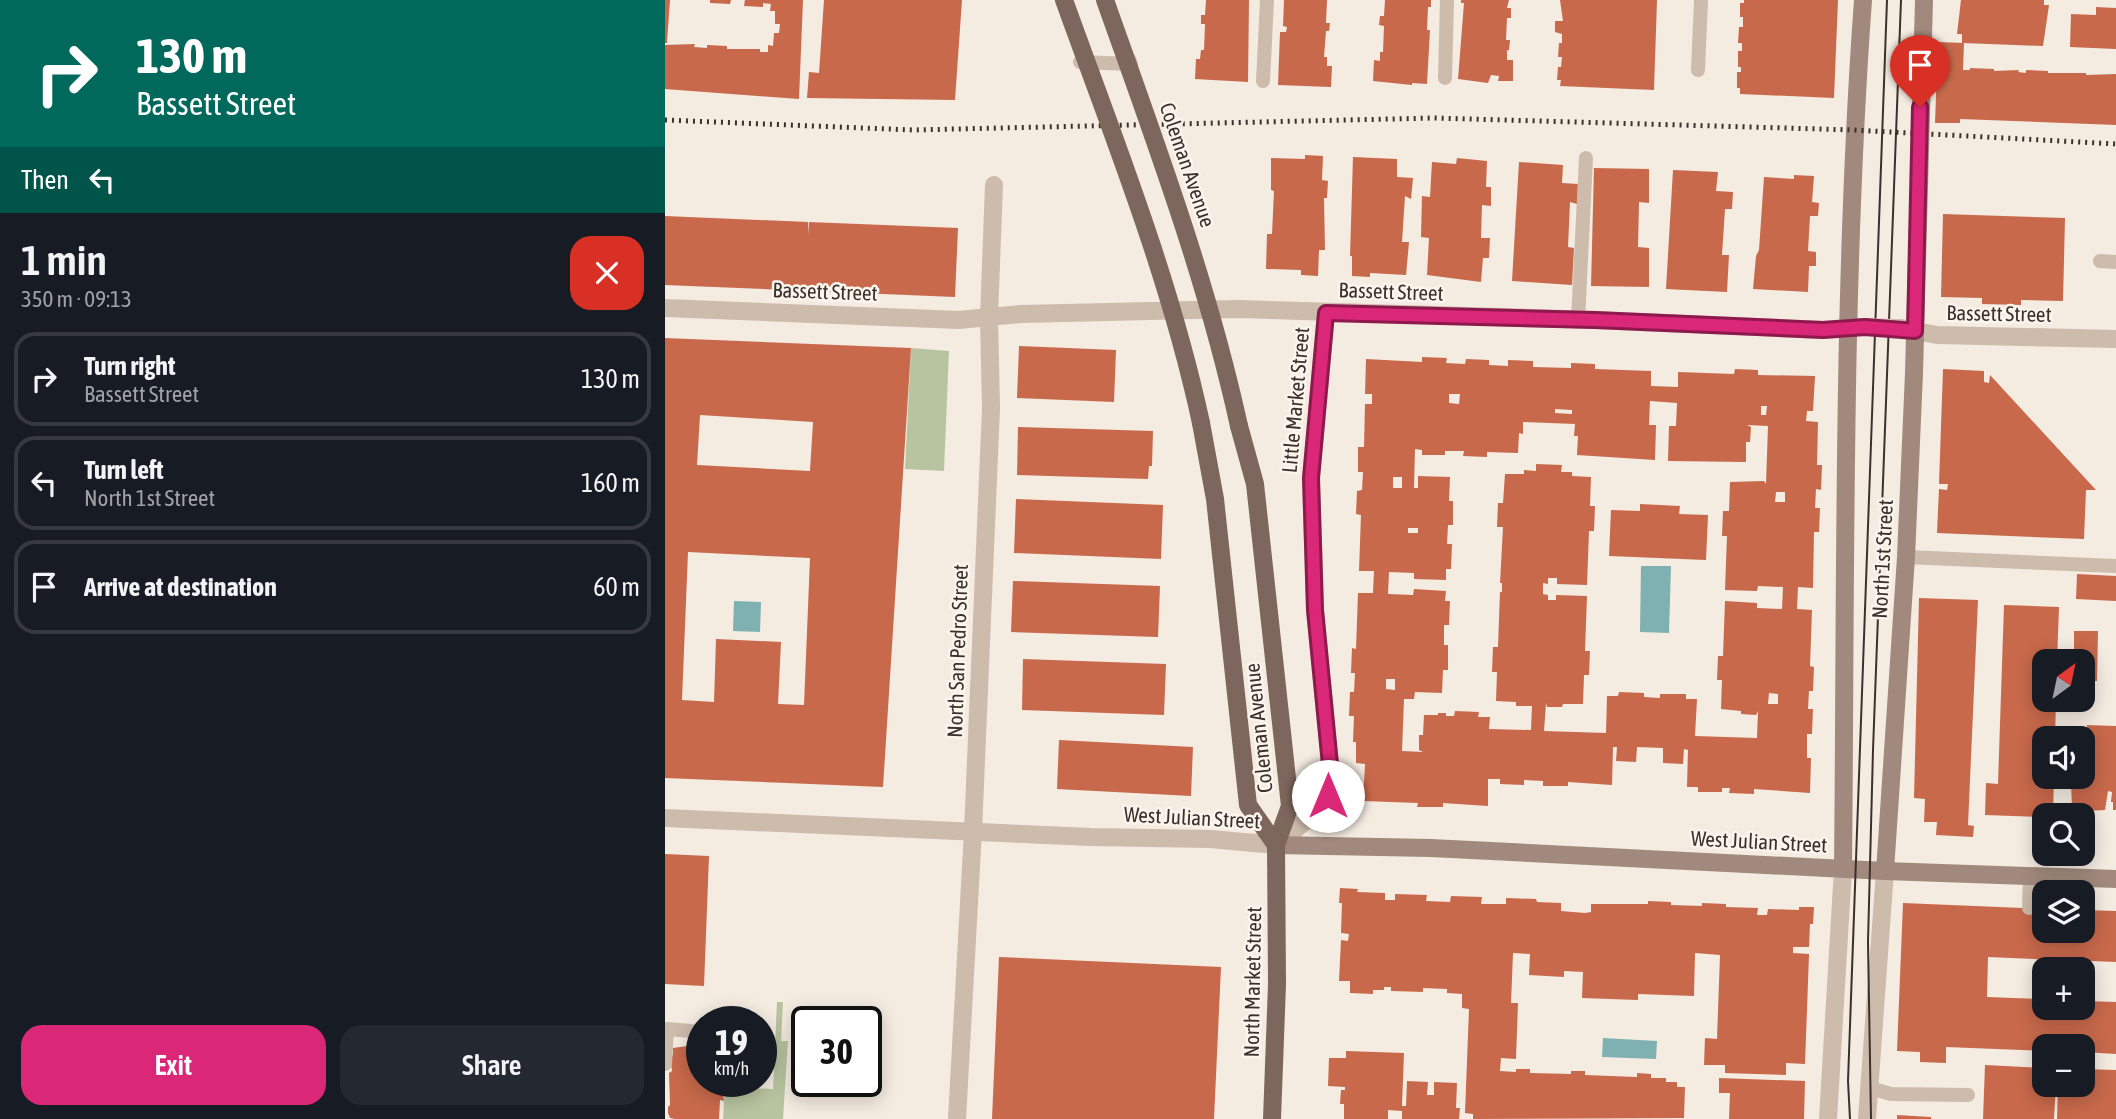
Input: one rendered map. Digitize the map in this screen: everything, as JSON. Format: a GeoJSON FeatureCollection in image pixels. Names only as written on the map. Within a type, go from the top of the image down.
{"type":"FeatureCollection","features":[{"type":"Feature","properties":{"kind":"main road","name":"Coleman Avenue"},"geometry":{"type":"LineString","coordinates":[[1064,0],[1180,336],[1201,423],[1215,499],[1248,805],[1276,845]]}},
{"type":"Feature","properties":{"kind":"main road","name":"Coleman Avenue"},"geometry":{"type":"LineString","coordinates":[[1106,0],[1185,226],[1219,339],[1255,484],[1290,806],[1276,845]]}},
{"type":"Feature","properties":{"kind":"main road","name":"North 1st Street"},"geometry":{"type":"LineString","coordinates":[[1843,869],[1856,327],[1854,130],[1863,0]]}},
{"type":"Feature","properties":{"kind":"main road","name":"North 1st Street"},"geometry":{"type":"LineString","coordinates":[[1885,871],[1906,557],[1906,329],[1924,0]]}},
{"type":"Feature","properties":{"kind":"main road","name":"West Julian Street"},"geometry":{"type":"LineString","coordinates":[[1276,845],[1458,849],[1885,871],[2116,879]]}},
{"type":"Feature","properties":{"kind":"main road","name":"North Market Street"},"geometry":{"type":"LineString","coordinates":[[1272,1119],[1277,984],[1276,845]]}},
{"type":"Feature","properties":{"kind":"street","name":"North San Pedro Street"},"geometry":{"type":"LineString","coordinates":[[957,1119],[973,831],[991,408],[989,317],[994,185]]}},
{"type":"Feature","properties":{"kind":"street","name":"Bassett Street"},"geometry":{"type":"LineString","coordinates":[[665,308],[959,320],[1021,313],[1238,309],[1823,330],[1856,327],[1906,329],[1937,335],[2116,339]]}},
{"type":"Feature","properties":{"kind":"street","name":"Little Market Street"},"geometry":{"type":"LineString","coordinates":[[1276,845],[1319,807],[1328,796],[1332,785],[1315,610],[1311,478],[1326,313]]}},
{"type":"Feature","properties":{"kind":"street","name":"West Julian Street"},"geometry":{"type":"LineString","coordinates":[[665,818],[1091,837],[1210,839],[1276,845]]}},
{"type":"Feature","properties":{"kind":"street","name":"North 1st Street"},"geometry":{"type":"LineString","coordinates":[[1828,1119],[1843,869]]}},
{"type":"Feature","properties":{"kind":"street","name":"North 1st Street"},"geometry":{"type":"LineString","coordinates":[[1867,1119],[1885,871]]}},
{"type":"Feature","properties":{"kind":"lane"},"geometry":{"type":"LineString","coordinates":[[1055,0],[1078,62],[1131,64],[1106,0]]}},
{"type":"Feature","properties":{"kind":"lane"},"geometry":{"type":"LineString","coordinates":[[1263,81],[1267,0]]}},
{"type":"Feature","properties":{"kind":"lane"},"geometry":{"type":"LineString","coordinates":[[1445,78],[1447,0]]}},
{"type":"Feature","properties":{"kind":"lane"},"geometry":{"type":"LineString","coordinates":[[1698,70],[1701,0]]}},
{"type":"Feature","properties":{"kind":"lane"},"geometry":{"type":"LineString","coordinates":[[1578,320],[1586,158]]}},
{"type":"Feature","properties":{"kind":"lane"},"geometry":{"type":"LineString","coordinates":[[2100,261],[2116,262]]}},
{"type":"Feature","properties":{"kind":"lane"},"geometry":{"type":"LineString","coordinates":[[1906,557],[2116,566]]}},
{"type":"Feature","properties":{"kind":"lane"},"geometry":{"type":"LineString","coordinates":[[2029,908],[2030,875]]}},
{"type":"Feature","properties":{"kind":"lane"},"geometry":{"type":"LineString","coordinates":[[665,1064],[667,1029],[686,1031]]}},
{"type":"Feature","properties":{"kind":"lane"},"geometry":{"type":"LineString","coordinates":[[1870,1088],[1891,1094],[1968,1095]]}},
{"type":"Feature","properties":{"kind":"green space"},"geometry":{"type":"Polygon","coordinates":[[[911,348],[949,351],[944,471],[905,469],[911,348]]]}},
{"type":"Feature","properties":{"kind":"green space"},"geometry":{"type":"Polygon","coordinates":[[[777,1002],[783,1002],[781,1041],[788,1041],[783,1119],[723,1119],[724,1097],[777,1097],[777,1002]]]}},
{"type":"Feature","properties":{"kind":"water"},"geometry":{"type":"Polygon","coordinates":[[[1641,566],[1671,566],[1669,633],[1640,632],[1641,566]]]}},
{"type":"Feature","properties":{"kind":"water"},"geometry":{"type":"Polygon","coordinates":[[[734,601],[761,602],[760,632],[733,631],[734,601]]]}},
{"type":"Feature","properties":{"kind":"water"},"geometry":{"type":"Polygon","coordinates":[[[1603,1038],[1657,1041],[1656,1059],[1602,1057],[1603,1038]]]}},
{"type":"Feature","properties":{"kind":"building"},"geometry":{"type":"Polygon","coordinates":[[[665,0],[670,0],[667,43],[665,43],[665,0]]]}},
{"type":"Feature","properties":{"kind":"building"},"geometry":{"type":"Polygon","coordinates":[[[710,0],[731,0],[730,4],[710,3],[710,0]]]}},
{"type":"Feature","properties":{"kind":"building"},"geometry":{"type":"Polygon","coordinates":[[[745,0],[803,0],[799,99],[665,89],[665,45],[695,44],[694,47],[707,48],[707,45],[727,46],[727,49],[760,49],[760,52],[768,52],[768,45],[773,46],[774,33],[779,33],[780,24],[775,24],[775,11],[770,11],[771,4],[763,3],[763,7],[744,6],[745,0]]]}},
{"type":"Feature","properties":{"kind":"building"},"geometry":{"type":"Polygon","coordinates":[[[824,0],[962,0],[955,100],[807,98],[809,72],[819,73],[824,0]]]}},
{"type":"Feature","properties":{"kind":"building"},"geometry":{"type":"Polygon","coordinates":[[[1206,0],[1249,0],[1248,82],[1195,79],[1196,59],[1200,59],[1201,50],[1204,50],[1205,24],[1201,24],[1201,15],[1205,15],[1206,0]]]}},
{"type":"Feature","properties":{"kind":"building"},"geometry":{"type":"Polygon","coordinates":[[[1284,0],[1327,0],[1326,23],[1330,23],[1329,31],[1326,31],[1324,57],[1327,57],[1327,66],[1332,66],[1331,87],[1278,85],[1280,32],[1286,32],[1287,27],[1283,26],[1284,0]]]}},
{"type":"Feature","properties":{"kind":"building"},"geometry":{"type":"Polygon","coordinates":[[[1385,0],[1431,0],[1431,7],[1428,7],[1427,30],[1430,30],[1427,84],[1373,81],[1374,60],[1380,61],[1380,52],[1383,52],[1384,26],[1379,25],[1380,16],[1384,16],[1385,0]]]}},
{"type":"Feature","properties":{"kind":"building"},"geometry":{"type":"Polygon","coordinates":[[[1461,0],[1509,0],[1507,8],[1511,8],[1511,18],[1507,18],[1506,40],[1510,40],[1509,50],[1506,51],[1507,60],[1513,60],[1513,81],[1498,81],[1499,76],[1491,75],[1488,83],[1458,79],[1464,3],[1461,3],[1461,0]]]}},
{"type":"Feature","properties":{"kind":"building"},"geometry":{"type":"Polygon","coordinates":[[[1560,0],[1657,0],[1654,90],[1560,86],[1561,80],[1557,80],[1558,67],[1561,67],[1562,57],[1558,57],[1562,34],[1555,32],[1555,21],[1563,21],[1560,0]]]}},
{"type":"Feature","properties":{"kind":"building"},"geometry":{"type":"Polygon","coordinates":[[[1744,0],[1838,0],[1834,98],[1740,94],[1740,88],[1737,88],[1737,72],[1741,72],[1741,67],[1738,67],[1738,51],[1742,51],[1742,43],[1738,43],[1739,27],[1743,27],[1740,3],[1744,3],[1744,0]]]}},
{"type":"Feature","properties":{"kind":"building"},"geometry":{"type":"Polygon","coordinates":[[[1961,0],[2044,0],[2044,5],[2049,5],[2043,46],[1962,43],[1962,34],[1957,34],[1961,0]]]}},
{"type":"Feature","properties":{"kind":"building"},"geometry":{"type":"Polygon","coordinates":[[[2096,7],[2116,8],[2116,49],[2070,47],[2071,14],[2096,15],[2096,7]]]}},
{"type":"Feature","properties":{"kind":"building"},"geometry":{"type":"Polygon","coordinates":[[[1938,42],[1964,43],[1963,70],[1970,68],[2019,70],[2018,72],[2026,73],[2026,70],[2086,75],[2116,74],[2116,125],[1960,119],[1960,123],[1935,123],[1938,42]]]}},
{"type":"Feature","properties":{"kind":"building"},"geometry":{"type":"Polygon","coordinates":[[[1305,155],[1323,156],[1322,180],[1328,181],[1327,198],[1324,198],[1325,250],[1319,250],[1318,276],[1301,275],[1301,270],[1266,269],[1267,234],[1272,234],[1274,191],[1271,190],[1271,158],[1305,159],[1305,155]]]}},
{"type":"Feature","properties":{"kind":"building"},"geometry":{"type":"Polygon","coordinates":[[[1353,157],[1397,159],[1397,177],[1413,178],[1411,199],[1405,196],[1402,242],[1409,242],[1406,275],[1370,273],[1370,277],[1352,276],[1350,256],[1353,157]]]}},
{"type":"Feature","properties":{"kind":"building"},"geometry":{"type":"Polygon","coordinates":[[[1457,158],[1487,161],[1486,187],[1491,187],[1491,206],[1482,205],[1481,238],[1490,238],[1489,258],[1483,258],[1481,282],[1427,275],[1429,238],[1421,237],[1422,196],[1430,197],[1432,162],[1456,164],[1457,158]]]}},
{"type":"Feature","properties":{"kind":"building"},"geometry":{"type":"Polygon","coordinates":[[[1519,162],[1563,165],[1562,183],[1578,184],[1577,204],[1570,202],[1568,247],[1574,248],[1572,285],[1512,281],[1519,162]]]}},
{"type":"Feature","properties":{"kind":"building"},"geometry":{"type":"Polygon","coordinates":[[[1594,168],[1649,169],[1649,203],[1639,202],[1638,247],[1649,248],[1649,287],[1591,286],[1594,168]]]}},
{"type":"Feature","properties":{"kind":"building"},"geometry":{"type":"Polygon","coordinates":[[[1673,170],[1718,172],[1716,191],[1733,192],[1732,209],[1725,209],[1722,255],[1729,255],[1727,292],[1666,289],[1673,170]]]}},
{"type":"Feature","properties":{"kind":"building"},"geometry":{"type":"Polygon","coordinates":[[[1794,175],[1814,176],[1812,202],[1819,203],[1818,216],[1810,216],[1808,251],[1816,252],[1816,266],[1809,266],[1808,292],[1753,289],[1759,250],[1764,177],[1794,179],[1794,175]]]}},
{"type":"Feature","properties":{"kind":"building"},"geometry":{"type":"Polygon","coordinates":[[[1943,214],[2065,218],[2063,301],[2021,300],[2021,305],[1982,304],[1982,298],[1941,297],[1943,214]]]}},
{"type":"Feature","properties":{"kind":"building"},"geometry":{"type":"Polygon","coordinates":[[[665,216],[808,222],[808,235],[809,222],[958,228],[955,297],[665,285],[665,216]]]}},
{"type":"Feature","properties":{"kind":"building"},"geometry":{"type":"Polygon","coordinates":[[[665,338],[911,348],[883,787],[665,778],[665,338]],[[700,415],[697,465],[810,471],[813,422],[700,415]],[[688,552],[682,700],[714,702],[716,639],[781,642],[778,704],[804,705],[810,558],[688,552]]]}},
{"type":"Feature","properties":{"kind":"building"},"geometry":{"type":"Polygon","coordinates":[[[1019,346],[1116,350],[1114,402],[1017,398],[1019,346]]]}},
{"type":"Feature","properties":{"kind":"building"},"geometry":{"type":"Polygon","coordinates":[[[1422,357],[1447,358],[1446,363],[1465,364],[1466,359],[1489,360],[1489,365],[1508,366],[1508,360],[1533,361],[1533,367],[1571,368],[1571,363],[1595,364],[1595,369],[1651,371],[1651,386],[1678,387],[1678,372],[1734,374],[1735,369],[1758,370],[1758,375],[1815,376],[1813,411],[1807,411],[1806,421],[1818,422],[1817,465],[1822,465],[1821,490],[1816,489],[1815,508],[1820,508],[1819,532],[1814,532],[1813,588],[1798,587],[1797,609],[1812,610],[1810,666],[1814,667],[1813,691],[1809,691],[1808,709],[1813,709],[1812,734],[1807,734],[1807,758],[1811,758],[1810,793],[1754,789],[1754,794],[1729,793],[1730,788],[1722,788],[1722,792],[1698,792],[1698,787],[1687,787],[1688,750],[1684,749],[1683,764],[1663,763],[1663,748],[1637,747],[1636,762],[1616,761],[1617,747],[1613,747],[1612,785],[1568,782],[1568,786],[1543,786],[1543,781],[1524,780],[1524,785],[1500,784],[1500,779],[1488,779],[1488,806],[1443,803],[1443,807],[1417,807],[1418,803],[1363,801],[1365,764],[1356,763],[1356,742],[1353,742],[1354,716],[1349,716],[1350,692],[1354,692],[1355,673],[1351,673],[1352,648],[1356,649],[1358,593],[1373,593],[1374,571],[1359,571],[1361,515],[1356,514],[1357,491],[1362,490],[1363,472],[1358,472],[1358,447],[1364,447],[1365,404],[1372,404],[1372,394],[1365,394],[1366,359],[1422,362],[1422,357]],[[1449,394],[1449,403],[1459,404],[1460,394],[1449,394]],[[1650,401],[1649,425],[1656,425],[1655,460],[1577,455],[1578,436],[1574,436],[1575,424],[1523,422],[1523,434],[1519,433],[1518,453],[1487,452],[1487,457],[1463,456],[1464,451],[1445,451],[1445,455],[1422,455],[1422,450],[1415,449],[1414,488],[1418,488],[1418,476],[1450,477],[1449,501],[1453,501],[1453,525],[1448,525],[1447,544],[1452,544],[1451,569],[1446,569],[1446,580],[1414,579],[1414,573],[1389,572],[1388,594],[1413,595],[1414,589],[1446,591],[1445,601],[1450,601],[1449,625],[1444,625],[1444,645],[1448,645],[1448,670],[1443,670],[1442,693],[1415,692],[1414,699],[1404,699],[1402,751],[1423,752],[1419,750],[1419,735],[1423,735],[1424,715],[1446,713],[1446,716],[1454,716],[1455,711],[1479,712],[1478,717],[1490,717],[1489,729],[1531,730],[1532,706],[1516,706],[1516,702],[1496,701],[1497,672],[1492,672],[1493,647],[1498,647],[1502,592],[1500,583],[1503,527],[1497,527],[1498,503],[1503,503],[1505,474],[1524,474],[1524,470],[1536,471],[1536,464],[1562,465],[1561,472],[1572,472],[1572,476],[1591,477],[1590,506],[1595,506],[1594,531],[1589,531],[1587,585],[1557,584],[1557,578],[1548,578],[1548,584],[1543,583],[1543,594],[1548,595],[1548,600],[1556,600],[1556,595],[1587,596],[1585,651],[1590,651],[1589,675],[1584,675],[1583,704],[1547,707],[1546,703],[1544,731],[1606,733],[1607,696],[1618,696],[1619,692],[1644,693],[1644,697],[1660,698],[1660,694],[1686,694],[1686,699],[1697,699],[1695,736],[1757,738],[1758,711],[1756,715],[1721,709],[1722,680],[1717,680],[1718,656],[1723,656],[1725,601],[1757,603],[1757,608],[1782,609],[1783,587],[1758,586],[1757,591],[1725,590],[1727,536],[1722,536],[1723,511],[1729,511],[1730,482],[1764,481],[1766,484],[1768,426],[1747,425],[1751,427],[1750,442],[1746,442],[1746,462],[1668,461],[1669,426],[1676,426],[1677,403],[1650,401]],[[1761,406],[1761,415],[1766,415],[1767,406],[1761,406]],[[1555,409],[1555,413],[1572,414],[1572,410],[1555,409]],[[1393,477],[1393,488],[1402,488],[1402,477],[1393,477]],[[1776,492],[1775,502],[1785,502],[1785,492],[1776,492]],[[1408,528],[1408,533],[1418,533],[1418,528],[1408,528]],[[1386,679],[1386,689],[1395,690],[1395,679],[1386,679]],[[1769,693],[1768,704],[1778,704],[1778,694],[1769,693]]]}},
{"type":"Feature","properties":{"kind":"building"},"geometry":{"type":"Polygon","coordinates":[[[1943,369],[1984,371],[1984,382],[1989,383],[1990,375],[2096,490],[2086,490],[2084,539],[1937,533],[1939,489],[1947,490],[1948,484],[1939,484],[1943,369]]]}},
{"type":"Feature","properties":{"kind":"building"},"geometry":{"type":"Polygon","coordinates":[[[1018,427],[1153,431],[1152,466],[1149,466],[1148,479],[1017,475],[1018,427]]]}},
{"type":"Feature","properties":{"kind":"building"},"geometry":{"type":"Polygon","coordinates":[[[1016,499],[1163,505],[1161,559],[1014,553],[1016,499]]]}},
{"type":"Feature","properties":{"kind":"building"},"geometry":{"type":"Polygon","coordinates":[[[1640,504],[1680,506],[1679,514],[1708,515],[1706,560],[1609,556],[1611,510],[1640,511],[1640,504]]]}},
{"type":"Feature","properties":{"kind":"building"},"geometry":{"type":"Polygon","coordinates":[[[2077,574],[2116,576],[2116,601],[2076,599],[2077,574]]]}},
{"type":"Feature","properties":{"kind":"building"},"geometry":{"type":"Polygon","coordinates":[[[1013,581],[1160,586],[1158,637],[1011,632],[1013,581]]]}},
{"type":"Feature","properties":{"kind":"building"},"geometry":{"type":"Polygon","coordinates":[[[1919,598],[1978,600],[1968,825],[1974,826],[1973,837],[1936,835],[1937,822],[1924,822],[1925,799],[1914,798],[1919,598]]]}},
{"type":"Feature","properties":{"kind":"building"},"geometry":{"type":"Polygon","coordinates":[[[2004,605],[2059,607],[2057,649],[2032,649],[2032,712],[2056,712],[2055,726],[2032,726],[2032,789],[2054,789],[2053,803],[2032,803],[2032,817],[1985,815],[1986,783],[1998,784],[2004,605]]]}},
{"type":"Feature","properties":{"kind":"building"},"geometry":{"type":"Polygon","coordinates":[[[2074,631],[2098,631],[2097,681],[2095,649],[2074,649],[2074,631]]]}},
{"type":"Feature","properties":{"kind":"building"},"geometry":{"type":"Polygon","coordinates":[[[1023,659],[1166,664],[1164,715],[1022,710],[1023,659]]]}},
{"type":"Feature","properties":{"kind":"building"},"geometry":{"type":"Polygon","coordinates":[[[2087,725],[2116,726],[2116,810],[2113,810],[2111,802],[2112,792],[2108,791],[2105,810],[2095,811],[2095,803],[2072,803],[2071,789],[2095,789],[2095,726],[2087,725]]]}},
{"type":"Feature","properties":{"kind":"building"},"geometry":{"type":"Polygon","coordinates":[[[1059,740],[1193,747],[1191,796],[1057,789],[1059,740]]]}},
{"type":"Feature","properties":{"kind":"building"},"geometry":{"type":"Polygon","coordinates":[[[665,854],[709,856],[704,986],[665,984],[665,854]]]}},
{"type":"Feature","properties":{"kind":"building"},"geometry":{"type":"Polygon","coordinates":[[[1340,888],[1385,893],[1385,900],[1395,900],[1395,894],[1427,895],[1426,901],[1450,902],[1451,896],[1482,897],[1481,904],[1506,904],[1506,898],[1536,899],[1537,902],[1561,903],[1561,911],[1585,913],[1591,912],[1591,904],[1648,904],[1648,901],[1671,902],[1671,905],[1702,906],[1702,903],[1758,908],[1757,915],[1767,915],[1768,909],[1799,910],[1799,907],[1814,907],[1809,947],[1793,947],[1793,953],[1809,954],[1805,1064],[1786,1063],[1786,1075],[1725,1073],[1725,1065],[1704,1065],[1705,1038],[1717,1039],[1720,955],[1695,953],[1694,996],[1638,994],[1638,1000],[1582,998],[1583,972],[1564,971],[1564,977],[1529,975],[1530,954],[1513,953],[1511,1003],[1518,1003],[1516,1059],[1501,1058],[1500,1071],[1530,1069],[1530,1073],[1571,1074],[1571,1071],[1585,1071],[1585,1075],[1637,1077],[1637,1073],[1651,1074],[1651,1078],[1666,1078],[1666,1082],[1677,1082],[1677,1087],[1685,1087],[1684,1118],[1473,1119],[1473,1114],[1465,1113],[1469,1009],[1462,1008],[1462,994],[1447,993],[1447,989],[1423,988],[1423,992],[1391,991],[1391,987],[1373,990],[1373,994],[1350,993],[1350,981],[1339,981],[1341,940],[1348,941],[1349,934],[1341,933],[1340,888]]]}},
{"type":"Feature","properties":{"kind":"building"},"geometry":{"type":"Polygon","coordinates":[[[1903,903],[2032,908],[2032,943],[2095,943],[2095,910],[2116,911],[2116,962],[2095,961],[2095,957],[1988,957],[1987,997],[2032,999],[2032,1020],[2095,1020],[2095,1001],[2116,1002],[2116,1054],[2095,1053],[2095,1034],[2032,1034],[2032,1051],[1946,1047],[1946,1063],[1920,1062],[1920,1052],[1897,1051],[1903,903]]]}},
{"type":"Feature","properties":{"kind":"building"},"geometry":{"type":"Polygon","coordinates":[[[999,957],[1221,967],[1214,1119],[992,1119],[999,957]]]}},
{"type":"Feature","properties":{"kind":"building"},"geometry":{"type":"Polygon","coordinates":[[[686,1046],[686,1097],[724,1097],[724,1101],[720,1100],[719,1119],[670,1118],[669,1073],[672,1071],[670,1057],[673,1055],[673,1048],[686,1046]]]}},
{"type":"Feature","properties":{"kind":"building"},"geometry":{"type":"Polygon","coordinates":[[[1346,1051],[1404,1053],[1402,1106],[1406,1106],[1407,1081],[1428,1082],[1427,1095],[1434,1095],[1434,1082],[1457,1083],[1456,1108],[1460,1108],[1459,1119],[1402,1119],[1402,1111],[1388,1110],[1388,1119],[1344,1119],[1344,1104],[1340,1104],[1341,1090],[1345,1090],[1345,1087],[1328,1086],[1329,1058],[1346,1058],[1346,1051]]]}},
{"type":"Feature","properties":{"kind":"building"},"geometry":{"type":"Polygon","coordinates":[[[1985,1065],[2032,1067],[2032,1097],[2055,1097],[2054,1119],[1983,1119],[1985,1065]]]}},
{"type":"Feature","properties":{"kind":"building"},"geometry":{"type":"Polygon","coordinates":[[[2095,1069],[2116,1070],[2116,1119],[2057,1119],[2058,1097],[2095,1097],[2095,1069]]]}},
{"type":"Feature","properties":{"kind":"building"},"geometry":{"type":"Polygon","coordinates":[[[1719,1078],[1805,1081],[1804,1119],[1729,1119],[1730,1093],[1719,1093],[1719,1078]]]}},
{"type":"Feature","properties":{"kind":"building"},"geometry":{"type":"Polygon","coordinates":[[[1897,1115],[1931,1117],[1931,1119],[1897,1119],[1897,1115]]]}},
{"type":"Feature","properties":{"kind":"tram line"},"geometry":{"type":"LineString","coordinates":[[1850,1119],[1848,1081],[1887,0]]}},
{"type":"Feature","properties":{"kind":"tram line"},"geometry":{"type":"LineString","coordinates":[[1871,1119],[1868,942],[1873,750],[1901,0]]}},
{"type":"Feature","properties":{"kind":"railway"},"geometry":{"type":"LineString","coordinates":[[665,120],[913,130],[1434,118],[1854,130],[2116,144]]}},
{"type":"Feature","properties":{"kind":"route"},"geometry":{"type":"LineString","coordinates":[[1328,796],[1332,785],[1315,610],[1311,478],[1326,313],[1595,320],[1823,330],[1865,327],[1915,331],[1920,107]]}}]}
